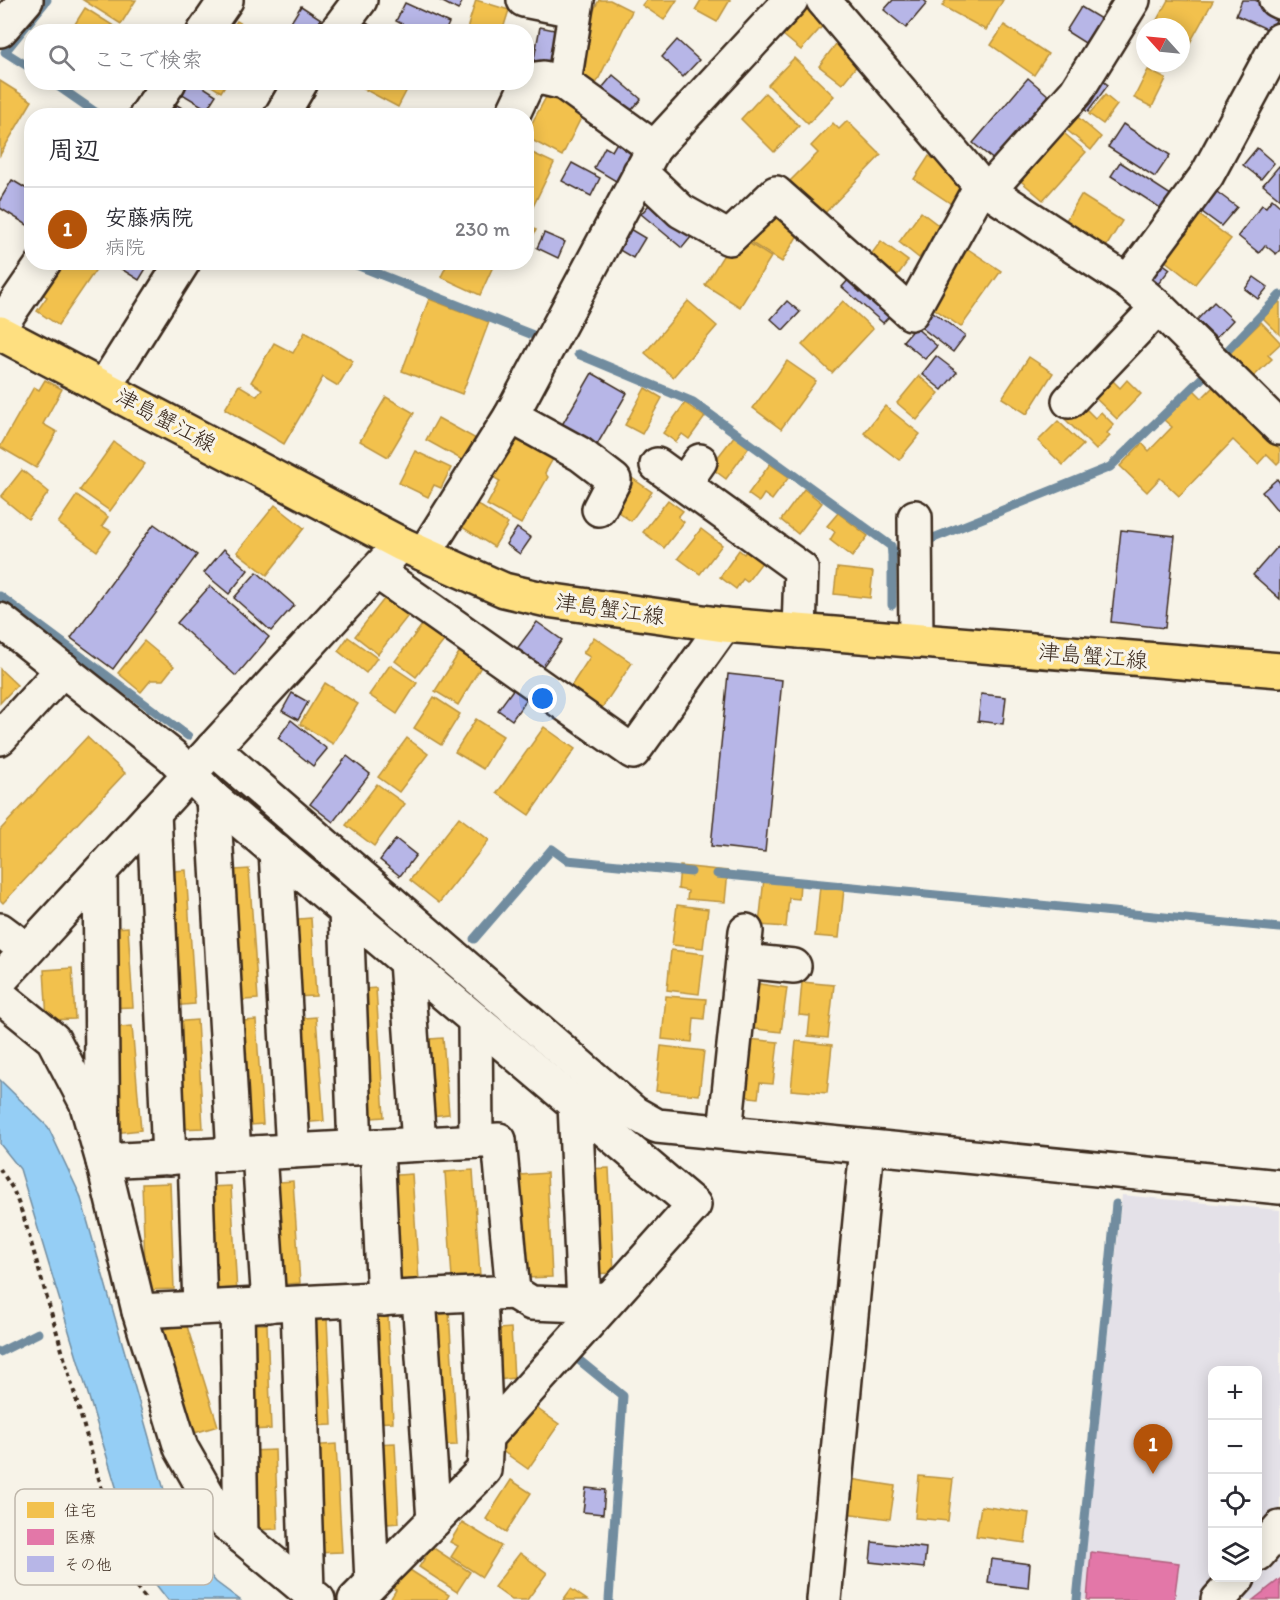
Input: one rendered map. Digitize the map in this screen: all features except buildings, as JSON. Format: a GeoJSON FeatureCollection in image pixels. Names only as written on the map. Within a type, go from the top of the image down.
{"type":"FeatureCollection","features":[{"type":"Feature","properties":{"kind":"main road","name":"津島蟹江線"},"geometry":{"type":"LineString","coordinates":[[0,333],[413,549],[504,590],[547,600],[724,625],[1280,670]]}},
{"type":"Feature","properties":{"kind":"street"},"geometry":{"type":"LineString","coordinates":[[0,30],[26,0]]}},
{"type":"Feature","properties":{"kind":"street"},"geometry":{"type":"LineString","coordinates":[[210,24],[226,0]]}},
{"type":"Feature","properties":{"kind":"street"},"geometry":{"type":"LineString","coordinates":[[342,24],[360,0]]}},
{"type":"Feature","properties":{"kind":"street"},"geometry":{"type":"LineString","coordinates":[[524,0],[576,5],[564,83]]}},
{"type":"Feature","properties":{"kind":"street"},"geometry":{"type":"LineString","coordinates":[[0,980],[376,571],[413,549],[511,416],[647,160],[791,0]]}},
{"type":"Feature","properties":{"kind":"street"},"geometry":{"type":"LineString","coordinates":[[823,0],[985,188],[1128,282],[1277,417]]}},
{"type":"Feature","properties":{"kind":"street"},"geometry":{"type":"LineString","coordinates":[[534,79],[543,78],[564,83],[647,160],[681,211],[729,238],[776,193],[910,313],[985,188],[1076,92],[1133,0]]}},
{"type":"Feature","properties":{"kind":"street"},"geometry":{"type":"LineString","coordinates":[[1276,0],[1280,2]]}},
{"type":"Feature","properties":{"kind":"street"},"geometry":{"type":"LineString","coordinates":[[1128,282],[1207,176],[1280,40]]}},
{"type":"Feature","properties":{"kind":"street"},"geometry":{"type":"LineString","coordinates":[[151,108],[164,90]]}},
{"type":"Feature","properties":{"kind":"street"},"geometry":{"type":"LineString","coordinates":[[286,108],[297,90]]}},
{"type":"Feature","properties":{"kind":"street"},"geometry":{"type":"LineString","coordinates":[[516,108],[524,90]]}},
{"type":"Feature","properties":{"kind":"street"},"geometry":{"type":"LineString","coordinates":[[0,333],[39,270]]}},
{"type":"Feature","properties":{"kind":"street"},"geometry":{"type":"LineString","coordinates":[[104,387],[178,270]]}},
{"type":"Feature","properties":{"kind":"street"},"geometry":{"type":"LineString","coordinates":[[1069,401],[1158,307]]}},
{"type":"Feature","properties":{"kind":"street"},"geometry":{"type":"LineString","coordinates":[[511,416],[580,454],[614,480],[599,509]]}},
{"type":"Feature","properties":{"kind":"street"},"geometry":{"type":"LineString","coordinates":[[657,465],[692,473],[801,569],[799,632]]}},
{"type":"Feature","properties":{"kind":"street"},"geometry":{"type":"LineString","coordinates":[[915,516],[916,641]]}},
{"type":"Feature","properties":{"kind":"street"},"geometry":{"type":"LineString","coordinates":[[376,571],[633,752],[724,625]]}},
{"type":"Feature","properties":{"kind":"street"},"geometry":{"type":"LineString","coordinates":[[0,620],[172,756],[213,798],[694,1205],[599,1300],[486,1437]]}},
{"type":"Feature","properties":{"kind":"street"},"geometry":{"type":"LineString","coordinates":[[0,738],[63,669]]}},
{"type":"Feature","properties":{"kind":"street"},"geometry":{"type":"LineString","coordinates":[[213,748],[634,1113],[657,1126],[1280,1187]]}},
{"type":"Feature","properties":{"kind":"street"},"geometry":{"type":"LineString","coordinates":[[213,798],[246,1153],[313,1595]]}},
{"type":"Feature","properties":{"kind":"street"},"geometry":{"type":"LineString","coordinates":[[154,812],[182,1157],[200,1307]]}},
{"type":"Feature","properties":{"kind":"street"},"geometry":{"type":"LineString","coordinates":[[276,851],[293,1151]]}},
{"type":"Feature","properties":{"kind":"street"},"geometry":{"type":"LineString","coordinates":[[100,872],[103,1161]]}},
{"type":"Feature","properties":{"kind":"street"},"geometry":{"type":"LineString","coordinates":[[346,911],[366,1147],[372,1300],[363,1591]]}},
{"type":"Feature","properties":{"kind":"street"},"geometry":{"type":"LineString","coordinates":[[0,930],[27,950]]}},
{"type":"Feature","properties":{"kind":"street"},"geometry":{"type":"LineString","coordinates":[[725,1132],[745,946],[794,966]]}},
{"type":"Feature","properties":{"kind":"street"},"geometry":{"type":"LineString","coordinates":[[406,961],[419,1144]]}},
{"type":"Feature","properties":{"kind":"street"},"geometry":{"type":"LineString","coordinates":[[0,996],[53,1039],[86,1102],[103,1161],[139,1311],[181,1448],[204,1489]]}},
{"type":"Feature","properties":{"kind":"street"},"geometry":{"type":"LineString","coordinates":[[475,1020],[476,1141]]}},
{"type":"Feature","properties":{"kind":"street"},"geometry":{"type":"LineString","coordinates":[[575,1104],[599,1300]]}},
{"type":"Feature","properties":{"kind":"street"},"geometry":{"type":"LineString","coordinates":[[103,1161],[500,1140],[513,1292]]}},
{"type":"Feature","properties":{"kind":"street"},"geometry":{"type":"LineString","coordinates":[[824,1600],[867,1147]]}},
{"type":"Feature","properties":{"kind":"street"},"geometry":{"type":"LineString","coordinates":[[139,1311],[513,1292],[531,1303],[599,1300]]}},
{"type":"Feature","properties":{"kind":"street"},"geometry":{"type":"LineString","coordinates":[[363,1591],[484,1470],[486,1437],[480,1294]]}},
{"type":"Feature","properties":{"kind":"street"},"geometry":{"type":"LineString","coordinates":[[419,1297],[434,1521]]}},
{"type":"Feature","properties":{"kind":"street"},"geometry":{"type":"LineString","coordinates":[[241,1536],[268,1305]]}},
{"type":"Feature","properties":{"kind":"street"},"geometry":{"type":"LineString","coordinates":[[213,1504],[222,1520],[313,1595]]}},
{"type":"Feature","properties":{"kind":"street"},"geometry":{"type":"LineString","coordinates":[[1262,1548],[1280,1527]]}},
{"type":"Feature","properties":{"kind":"street"},"geometry":{"type":"LineString","coordinates":[[1218,1600],[1234,1582]]}},
{"type":"Feature","properties":{"kind":"path"},"geometry":{"type":"LineString","coordinates":[[0,1169],[13,1189],[24,1218],[102,1489]]}},
{"type":"Feature","properties":{"kind":"path"},"geometry":{"type":"LineString","coordinates":[[135,1585],[147,1600]]}},
{"type":"Feature","properties":{"kind":"shaded area"},"geometry":{"type":"Polygon","coordinates":[[[1122,1195],[1280,1210],[1280,1600],[1081,1600],[1122,1195]]]}},
{"type":"Feature","properties":{"kind":"water"},"geometry":{"type":"Polygon","coordinates":[[[0,1080],[48,1127],[80,1195],[164,1489],[117,1489],[20,1169],[0,1144],[0,1080]]]}},
{"type":"Feature","properties":{"kind":"water"},"geometry":{"type":"Polygon","coordinates":[[[213,1578],[240,1600],[168,1600],[156,1585],[213,1585],[213,1578]]]}},
{"type":"Feature","properties":{"kind":"waterway"},"geometry":{"type":"LineString","coordinates":[[28,24],[47,0]]}},
{"type":"Feature","properties":{"kind":"waterway"},"geometry":{"type":"LineString","coordinates":[[24,28],[5,52],[24,64]]}},
{"type":"Feature","properties":{"kind":"waterway"},"geometry":{"type":"LineString","coordinates":[[64,90],[89,108]]}},
{"type":"Feature","properties":{"kind":"waterway"},"geometry":{"type":"LineString","coordinates":[[369,270],[533,335]]}},
{"type":"Feature","properties":{"kind":"waterway"},"geometry":{"type":"LineString","coordinates":[[1227,351],[1280,295]]}},
{"type":"Feature","properties":{"kind":"waterway"},"geometry":{"type":"LineString","coordinates":[[578,354],[693,402],[891,546],[892,553]]}},
{"type":"Feature","properties":{"kind":"waterway"},"geometry":{"type":"LineString","coordinates":[[926,541],[1110,467],[1204,376]]}},
{"type":"Feature","properties":{"kind":"waterway"},"geometry":{"type":"LineString","coordinates":[[892,605],[892,553],[897,551]]}},
{"type":"Feature","properties":{"kind":"waterway"},"geometry":{"type":"LineString","coordinates":[[0,596],[188,736]]}},
{"type":"Feature","properties":{"kind":"waterway"},"geometry":{"type":"LineString","coordinates":[[244,800],[457,981]]}},
{"type":"Feature","properties":{"kind":"waterway"},"geometry":{"type":"LineString","coordinates":[[474,939],[552,849],[567,860],[691,872]]}},
{"type":"Feature","properties":{"kind":"waterway"},"geometry":{"type":"LineString","coordinates":[[717,874],[1280,928]]}},
{"type":"Feature","properties":{"kind":"waterway"},"geometry":{"type":"LineString","coordinates":[[1077,1600],[1116,1204]]}},
{"type":"Feature","properties":{"kind":"waterway"},"geometry":{"type":"LineString","coordinates":[[0,1352],[38,1333]]}},
{"type":"Feature","properties":{"kind":"waterway"},"geometry":{"type":"LineString","coordinates":[[579,1351],[574,1356],[623,1396],[609,1600]]}},
{"type":"Feature","properties":{"kind":"place","name":"安藤病院"},"geometry":{"type":"Point","coordinates":[1153,1474]}}]}
